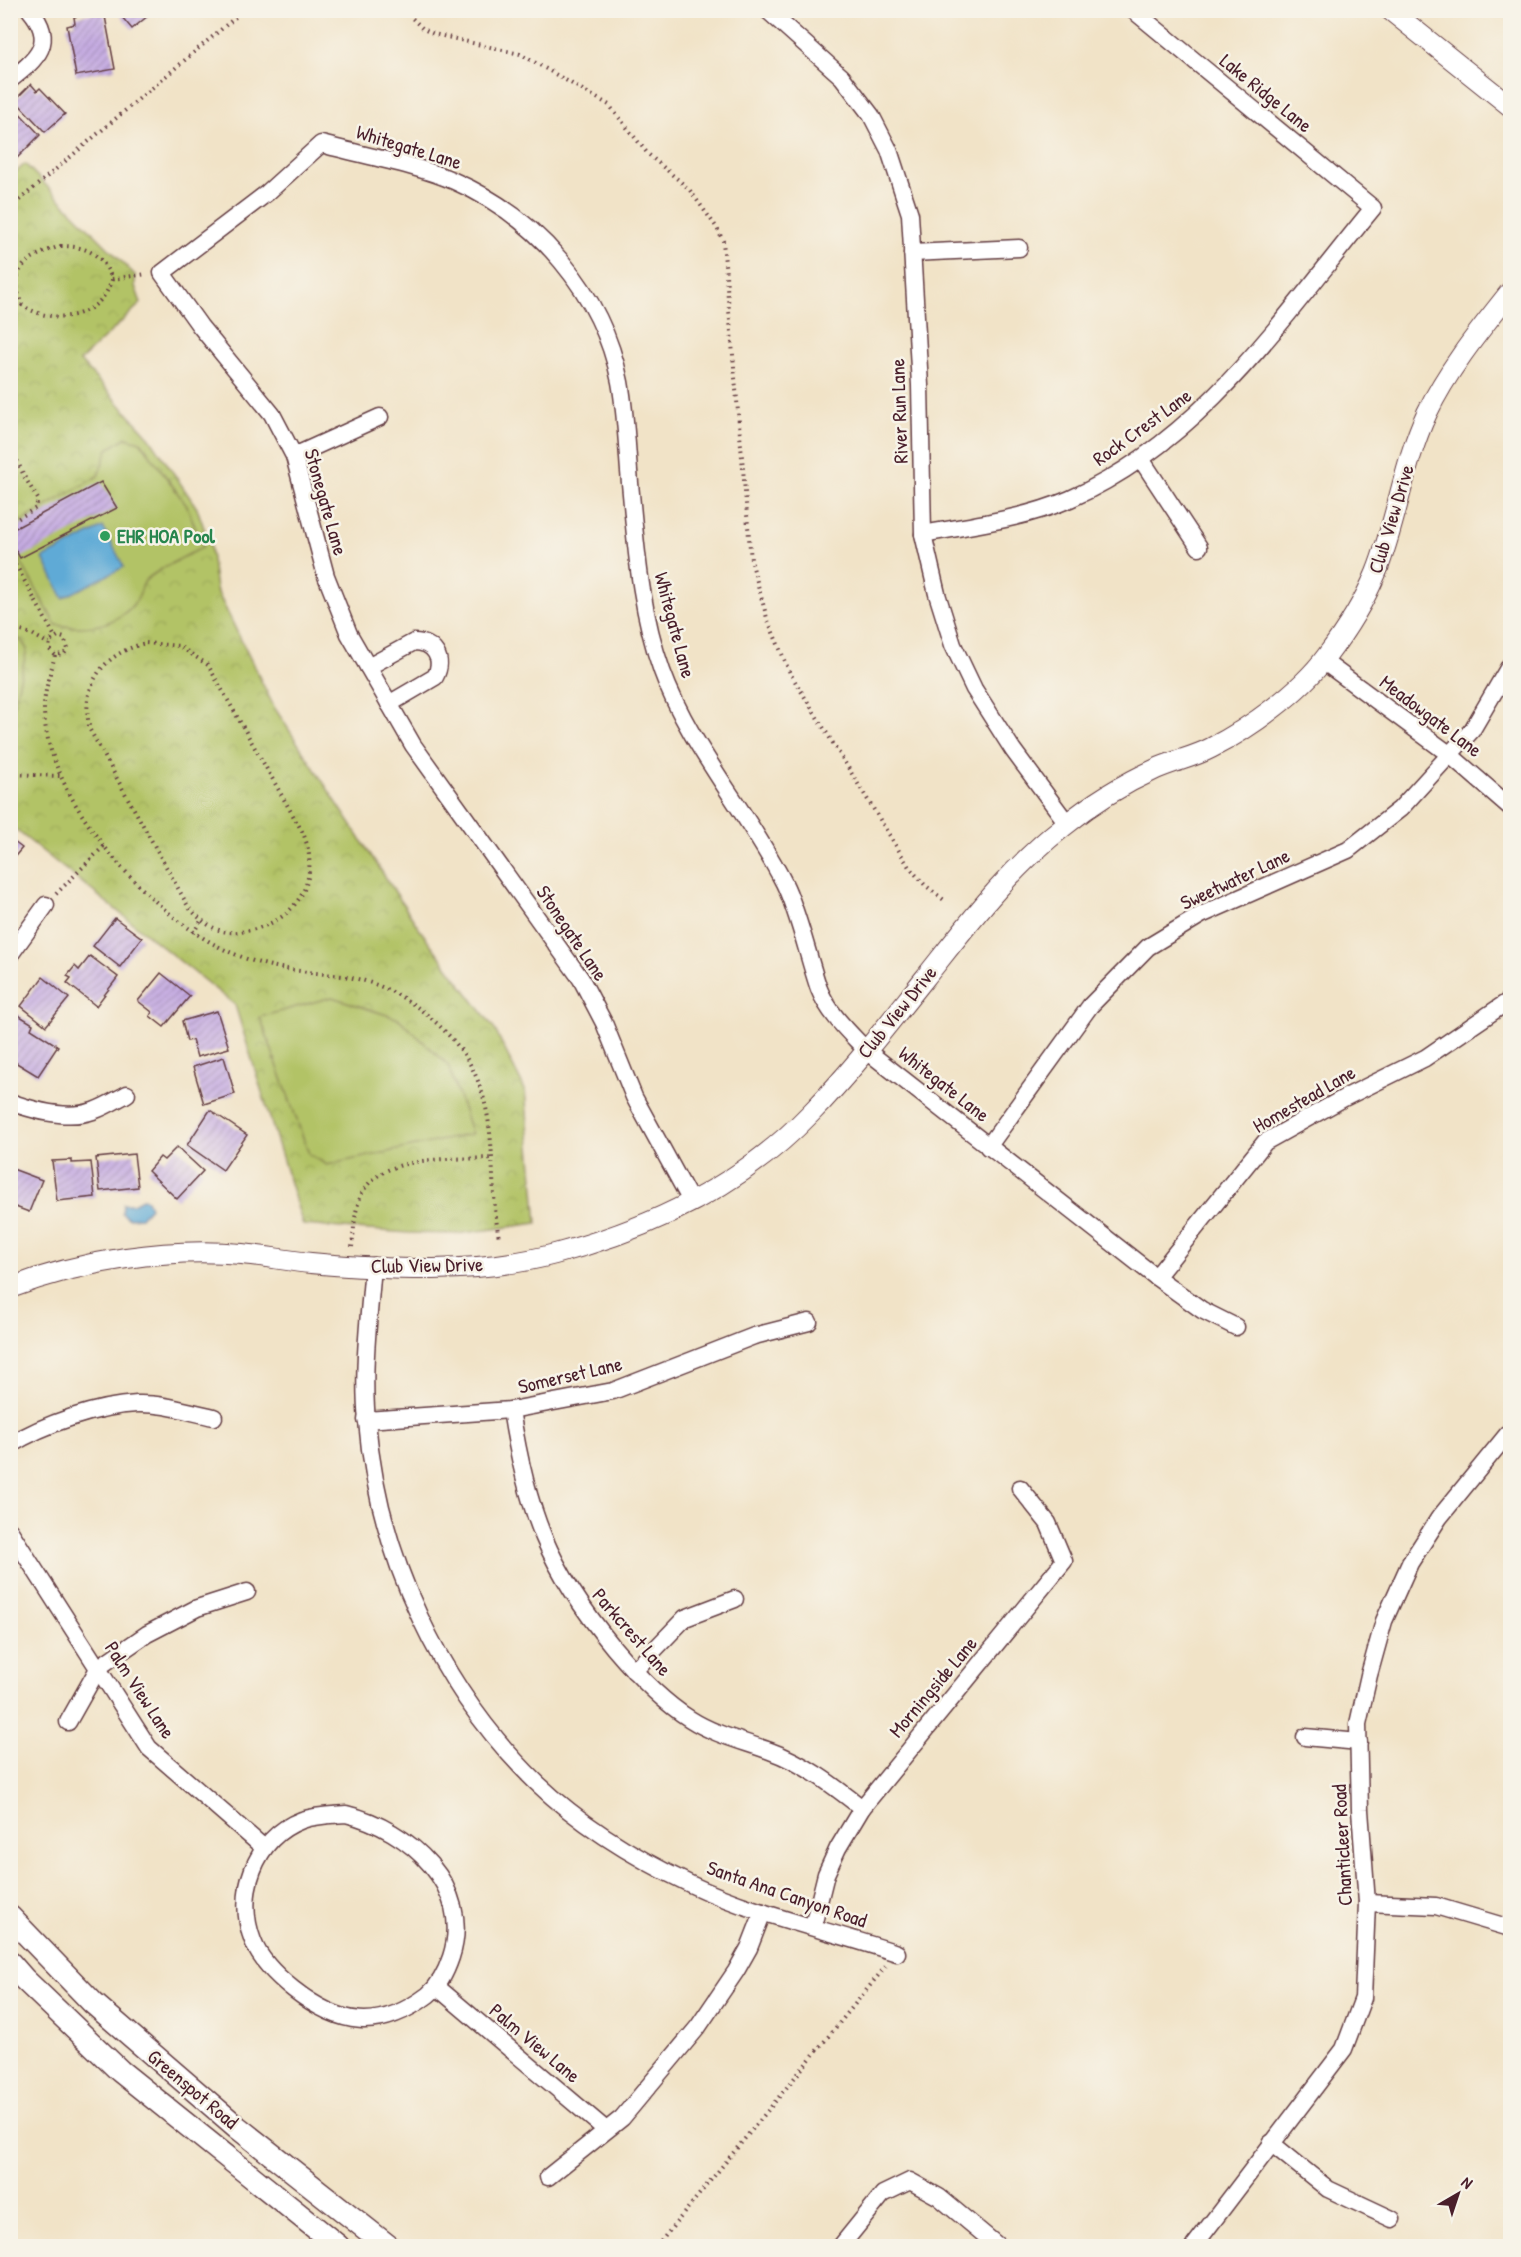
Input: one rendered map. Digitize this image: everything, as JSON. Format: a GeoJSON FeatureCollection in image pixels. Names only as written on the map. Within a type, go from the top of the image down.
{"type":"FeatureCollection","features":[{"type":"Feature","properties":{"kind":"main road","name":"Greenspot Road"},"geometry":{"type":"LineString","coordinates":[[10,1917],[93,2003],[237,2127],[388,2247]]}},
{"type":"Feature","properties":{"kind":"main road","name":"Greenspot Road"},"geometry":{"type":"LineString","coordinates":[[10,1963],[120,2071],[338,2247]]}},
{"type":"Feature","properties":{"kind":"street"},"geometry":{"type":"LineString","coordinates":[[10,80],[37,56],[42,47],[44,35],[39,22],[30,10]]}},
{"type":"Feature","properties":{"kind":"street","name":"River Run Lane"},"geometry":{"type":"LineString","coordinates":[[767,10],[842,77],[871,116],[890,150],[910,214],[920,385],[923,534],[937,594],[953,645],[974,689],[1013,750],[1067,823]]}},
{"type":"Feature","properties":{"kind":"street","name":"Lake Ridge Lane"},"geometry":{"type":"LineString","coordinates":[[1133,10],[1373,208]]}},
{"type":"Feature","properties":{"kind":"street"},"geometry":{"type":"LineString","coordinates":[[1390,10],[1510,106]]}},
{"type":"Feature","properties":{"kind":"street","name":"Whitegate Lane"},"geometry":{"type":"LineString","coordinates":[[162,273],[267,193],[321,144],[452,180],[488,198],[519,218],[547,242],[576,279],[612,350],[620,384],[640,584],[662,672],[688,724],[786,886],[825,1005],[867,1051],[988,1147],[1156,1277],[1202,1310],[1236,1327]]}},
{"type":"Feature","properties":{"kind":"street","name":"Rock Crest Lane"},"geometry":{"type":"LineString","coordinates":[[923,534],[1014,517],[1068,500],[1104,482],[1141,459],[1210,402],[1373,208]]}},
{"type":"Feature","properties":{"kind":"street"},"geometry":{"type":"LineString","coordinates":[[912,253],[1019,248]]}},
{"type":"Feature","properties":{"kind":"street","name":"Stonegate Lane"},"geometry":{"type":"LineString","coordinates":[[162,273],[200,326],[272,414],[294,456],[326,576],[349,634],[419,754],[581,979],[604,1023],[634,1097],[692,1203]]}},
{"type":"Feature","properties":{"kind":"street","name":"Club View Drive"},"geometry":{"type":"LineString","coordinates":[[10,1288],[47,1274],[93,1263],[191,1253],[239,1254],[349,1265],[455,1269],[551,1256],[616,1236],[692,1203],[740,1173],[809,1116],[867,1051],[986,901],[1024,859],[1067,823],[1154,770],[1207,750],[1246,729],[1323,661],[1350,622],[1376,574],[1408,462],[1427,412],[1470,344],[1510,292]]}},
{"type":"Feature","properties":{"kind":"street"},"geometry":{"type":"LineString","coordinates":[[294,456],[380,417]]}},
{"type":"Feature","properties":{"kind":"street"},"geometry":{"type":"LineString","coordinates":[[1141,459],[1199,547]]}},
{"type":"Feature","properties":{"kind":"street"},"geometry":{"type":"LineString","coordinates":[[368,667],[414,642],[422,642],[430,646],[438,655],[439,670],[435,677],[389,704]]}},
{"type":"Feature","properties":{"kind":"street","name":"Meadowgate Lane"},"geometry":{"type":"LineString","coordinates":[[1323,661],[1449,754],[1510,807]]}},
{"type":"Feature","properties":{"kind":"street","name":"Sweetwater Lane"},"geometry":{"type":"LineString","coordinates":[[988,1147],[1090,1006],[1148,947],[1201,915],[1348,850],[1400,809],[1472,730],[1510,665]]}},
{"type":"Feature","properties":{"kind":"street"},"geometry":{"type":"LineString","coordinates":[[10,955],[46,905]]}},
{"type":"Feature","properties":{"kind":"street","name":"Homestead Lane"},"geometry":{"type":"LineString","coordinates":[[1156,1277],[1265,1142],[1344,1098],[1425,1058],[1510,1000]]}},
{"type":"Feature","properties":{"kind":"street"},"geometry":{"type":"LineString","coordinates":[[10,1101],[35,1111],[66,1114],[92,1112],[127,1094]]}},
{"type":"Feature","properties":{"kind":"street","name":"Santa Ana Canyon Road"},"geometry":{"type":"LineString","coordinates":[[373,1266],[367,1343],[366,1420],[376,1489],[396,1559],[420,1619],[455,1684],[536,1783],[578,1818],[622,1848],[691,1884],[763,1912],[896,1952]]}},
{"type":"Feature","properties":{"kind":"street","name":"Somerset Lane"},"geometry":{"type":"LineString","coordinates":[[366,1420],[511,1410],[613,1391],[754,1336],[809,1322]]}},
{"type":"Feature","properties":{"kind":"street"},"geometry":{"type":"LineString","coordinates":[[10,1445],[51,1424],[136,1404],[166,1407],[214,1417]]}},
{"type":"Feature","properties":{"kind":"street","name":"Parkcrest Lane"},"geometry":{"type":"LineString","coordinates":[[511,1410],[529,1502],[541,1533],[574,1596],[633,1671],[663,1699],[690,1719],[720,1735],[771,1751],[794,1762],[829,1783],[862,1808]]}},
{"type":"Feature","properties":{"kind":"street","name":"Chanticleer Road"},"geometry":{"type":"LineString","coordinates":[[1194,2247],[1344,2049],[1363,1998],[1367,1903],[1358,1724],[1372,1664],[1384,1621],[1410,1563],[1440,1518],[1510,1431]]}},
{"type":"Feature","properties":{"kind":"street","name":"Morningside Lane"},"geometry":{"type":"LineString","coordinates":[[813,1926],[826,1874],[838,1848],[862,1808],[1064,1562],[1048,1523],[1020,1488]]}},
{"type":"Feature","properties":{"kind":"street","name":"Palm View Lane"},"geometry":{"type":"LineString","coordinates":[[10,1531],[149,1748],[263,1847]]}},
{"type":"Feature","properties":{"kind":"street"},"geometry":{"type":"LineString","coordinates":[[68,1722],[99,1667],[147,1634],[197,1608],[247,1592]]}},
{"type":"Feature","properties":{"kind":"street"},"geometry":{"type":"LineString","coordinates":[[633,1671],[685,1618],[735,1599]]}},
{"type":"Feature","properties":{"kind":"street"},"geometry":{"type":"LineString","coordinates":[[1305,1737],[1359,1742]]}},
{"type":"Feature","properties":{"kind":"street"},"geometry":{"type":"LineString","coordinates":[[346,1814],[365,1819],[386,1829],[411,1847],[446,1883],[456,1914],[454,1946],[437,1987],[412,2007],[390,2017],[355,2021],[329,2014],[284,1982],[257,1950],[248,1924],[247,1890],[263,1847],[284,1829],[302,1820],[323,1815],[346,1814]]}},
{"type":"Feature","properties":{"kind":"street"},"geometry":{"type":"LineString","coordinates":[[1367,1903],[1436,1906],[1510,1928]]}},
{"type":"Feature","properties":{"kind":"street"},"geometry":{"type":"LineString","coordinates":[[548,2177],[622,2118],[720,1998],[749,1948],[763,1912]]}},
{"type":"Feature","properties":{"kind":"street","name":"Palm View Lane"},"geometry":{"type":"LineString","coordinates":[[437,1987],[606,2130]]}},
{"type":"Feature","properties":{"kind":"street"},"geometry":{"type":"LineString","coordinates":[[1271,2143],[1328,2189],[1392,2219]]}},
{"type":"Feature","properties":{"kind":"street"},"geometry":{"type":"LineString","coordinates":[[841,2247],[884,2194],[910,2181],[939,2197],[998,2247]]}},
{"type":"Feature","properties":{"kind":"path"},"geometry":{"type":"LineString","coordinates":[[10,208],[243,10]]}},
{"type":"Feature","properties":{"kind":"path"},"geometry":{"type":"LineString","coordinates":[[404,10],[423,28],[434,34],[520,54],[609,105],[648,154],[689,189],[717,228],[723,241],[751,560],[767,618],[790,674],[909,867],[925,885],[944,900]]}},
{"type":"Feature","properties":{"kind":"path"},"geometry":{"type":"LineString","coordinates":[[61,246],[79,246],[95,253],[106,264],[112,279],[103,298],[80,314],[64,318],[45,317],[22,305],[17,293],[17,274],[25,262],[35,255],[61,246]]}},
{"type":"Feature","properties":{"kind":"path"},"geometry":{"type":"LineString","coordinates":[[10,271],[17,274]]}},
{"type":"Feature","properties":{"kind":"path"},"geometry":{"type":"LineString","coordinates":[[112,279],[162,273]]}},
{"type":"Feature","properties":{"kind":"path"},"geometry":{"type":"LineString","coordinates":[[10,310],[22,305]]}},
{"type":"Feature","properties":{"kind":"path"},"geometry":{"type":"LineString","coordinates":[[10,444],[24,477],[38,499],[36,508],[10,523]]}},
{"type":"Feature","properties":{"kind":"path"},"geometry":{"type":"LineString","coordinates":[[10,554],[55,637]]}},
{"type":"Feature","properties":{"kind":"path"},"geometry":{"type":"LineString","coordinates":[[10,628],[32,634],[49,644],[51,652],[55,655],[64,654],[68,646],[64,638],[55,637]]}},
{"type":"Feature","properties":{"kind":"path"},"geometry":{"type":"LineString","coordinates":[[49,644],[55,637]]}},
{"type":"Feature","properties":{"kind":"path"},"geometry":{"type":"LineString","coordinates":[[146,643],[179,646],[208,665],[310,849],[310,870],[306,889],[297,904],[282,918],[243,932],[220,931],[201,921],[189,908],[90,730],[86,717],[88,697],[94,679],[107,662],[126,648],[146,643]]}},
{"type":"Feature","properties":{"kind":"path"},"geometry":{"type":"LineString","coordinates":[[55,655],[44,707],[49,743],[60,776],[104,846],[136,884],[192,933],[231,953],[303,974],[344,976],[384,987],[423,1009],[454,1041],[476,1073],[489,1113],[494,1212],[499,1238]]}},
{"type":"Feature","properties":{"kind":"path"},"geometry":{"type":"LineString","coordinates":[[10,774],[60,776]]}},
{"type":"Feature","properties":{"kind":"path"},"geometry":{"type":"LineString","coordinates":[[72,876],[104,846]]}},
{"type":"Feature","properties":{"kind":"path"},"geometry":{"type":"LineString","coordinates":[[192,933],[201,921]]}},
{"type":"Feature","properties":{"kind":"path"},"geometry":{"type":"LineString","coordinates":[[349,1265],[359,1199],[376,1176],[403,1162],[493,1158]]}},
{"type":"Feature","properties":{"kind":"path"},"geometry":{"type":"LineString","coordinates":[[657,2247],[896,1952]]}},
{"type":"Feature","properties":{"kind":"green space"},"geometry":{"type":"Polygon","coordinates":[[[25,164],[135,275],[135,286],[141,303],[80,361],[150,438],[197,508],[210,545],[216,589],[274,707],[420,930],[494,1028],[525,1090],[537,1223],[457,1234],[408,1233],[303,1225],[235,1005],[11,826],[10,177],[25,164]]]}},
{"type":"Feature","properties":{"kind":"green space","name":"EHR HOA Pool"},"geometry":{"type":"Polygon","coordinates":[[[125,438],[141,442],[187,506],[203,547],[146,580],[136,601],[120,616],[100,625],[78,627],[56,625],[11,544],[10,528],[98,476],[108,449],[125,438]]]}},
{"type":"Feature","properties":{"kind":"green space"},"geometry":{"type":"Polygon","coordinates":[[[11,638],[21,640],[27,649],[11,717],[11,638]]]}},
{"type":"Feature","properties":{"kind":"green space"},"geometry":{"type":"Polygon","coordinates":[[[332,997],[399,1019],[448,1065],[472,1134],[327,1165],[309,1154],[260,1017],[332,997]]]}},
{"type":"Feature","properties":{"kind":"water"},"geometry":{"type":"Polygon","coordinates":[[[103,527],[124,567],[63,598],[43,558],[103,527]]]}},
{"type":"Feature","properties":{"kind":"water"},"geometry":{"type":"Polygon","coordinates":[[[142,1199],[147,1200],[150,1207],[141,1217],[128,1218],[122,1213],[123,1204],[133,1204],[142,1199]]]}},
{"type":"Feature","properties":{"kind":"building"},"geometry":{"type":"Polygon","coordinates":[[[116,10],[155,10],[132,29],[116,10]]]}},
{"type":"Feature","properties":{"kind":"building"},"geometry":{"type":"Polygon","coordinates":[[[104,11],[115,69],[76,76],[67,26],[75,24],[74,17],[104,11]]]}},
{"type":"Feature","properties":{"kind":"building"},"geometry":{"type":"Polygon","coordinates":[[[31,84],[37,91],[40,88],[65,114],[45,132],[15,100],[31,84]]]}},
{"type":"Feature","properties":{"kind":"building"},"geometry":{"type":"Polygon","coordinates":[[[12,105],[40,135],[16,159],[10,154],[12,105]]]}},
{"type":"Feature","properties":{"kind":"building"},"geometry":{"type":"Polygon","coordinates":[[[101,482],[117,508],[20,558],[10,540],[10,531],[101,482]]]}},
{"type":"Feature","properties":{"kind":"building"},"geometry":{"type":"Polygon","coordinates":[[[10,839],[22,848],[10,862],[10,839]]]}},
{"type":"Feature","properties":{"kind":"building"},"geometry":{"type":"Polygon","coordinates":[[[115,918],[142,938],[120,967],[93,946],[115,918]]]}},
{"type":"Feature","properties":{"kind":"building"},"geometry":{"type":"Polygon","coordinates":[[[90,956],[118,977],[96,1006],[67,983],[71,978],[67,976],[75,966],[79,970],[90,956]]]}},
{"type":"Feature","properties":{"kind":"building"},"geometry":{"type":"Polygon","coordinates":[[[161,973],[190,996],[164,1027],[150,1016],[152,1012],[138,1001],[161,973]]]}},
{"type":"Feature","properties":{"kind":"building"},"geometry":{"type":"Polygon","coordinates":[[[43,977],[69,998],[46,1026],[21,1006],[43,977]]]}},
{"type":"Feature","properties":{"kind":"building"},"geometry":{"type":"Polygon","coordinates":[[[217,1011],[229,1048],[197,1057],[192,1040],[187,1041],[182,1021],[217,1011]]]}},
{"type":"Feature","properties":{"kind":"building"},"geometry":{"type":"Polygon","coordinates":[[[15,1013],[33,1024],[31,1029],[58,1046],[38,1076],[10,1059],[10,1020],[15,1013]]]}},
{"type":"Feature","properties":{"kind":"building"},"geometry":{"type":"Polygon","coordinates":[[[224,1057],[235,1094],[204,1104],[193,1067],[224,1057]]]}},
{"type":"Feature","properties":{"kind":"building"},"geometry":{"type":"Polygon","coordinates":[[[210,1110],[247,1135],[223,1170],[187,1145],[210,1110]]]}},
{"type":"Feature","properties":{"kind":"building"},"geometry":{"type":"Polygon","coordinates":[[[177,1147],[203,1171],[177,1199],[148,1171],[160,1157],[164,1160],[177,1147]]]}},
{"type":"Feature","properties":{"kind":"building"},"geometry":{"type":"Polygon","coordinates":[[[134,1154],[138,1187],[100,1191],[96,1158],[134,1154]]]}},
{"type":"Feature","properties":{"kind":"building"},"geometry":{"type":"Polygon","coordinates":[[[72,1160],[72,1163],[91,1162],[95,1197],[57,1201],[52,1161],[72,1160]]]}},
{"type":"Feature","properties":{"kind":"building"},"geometry":{"type":"Polygon","coordinates":[[[10,1168],[42,1180],[29,1212],[10,1205],[10,1168]]]}},
{"type":"Feature","properties":{"kind":"place","name":"EHR HOA Pool"},"geometry":{"type":"Point","coordinates":[105,536]}}]}
